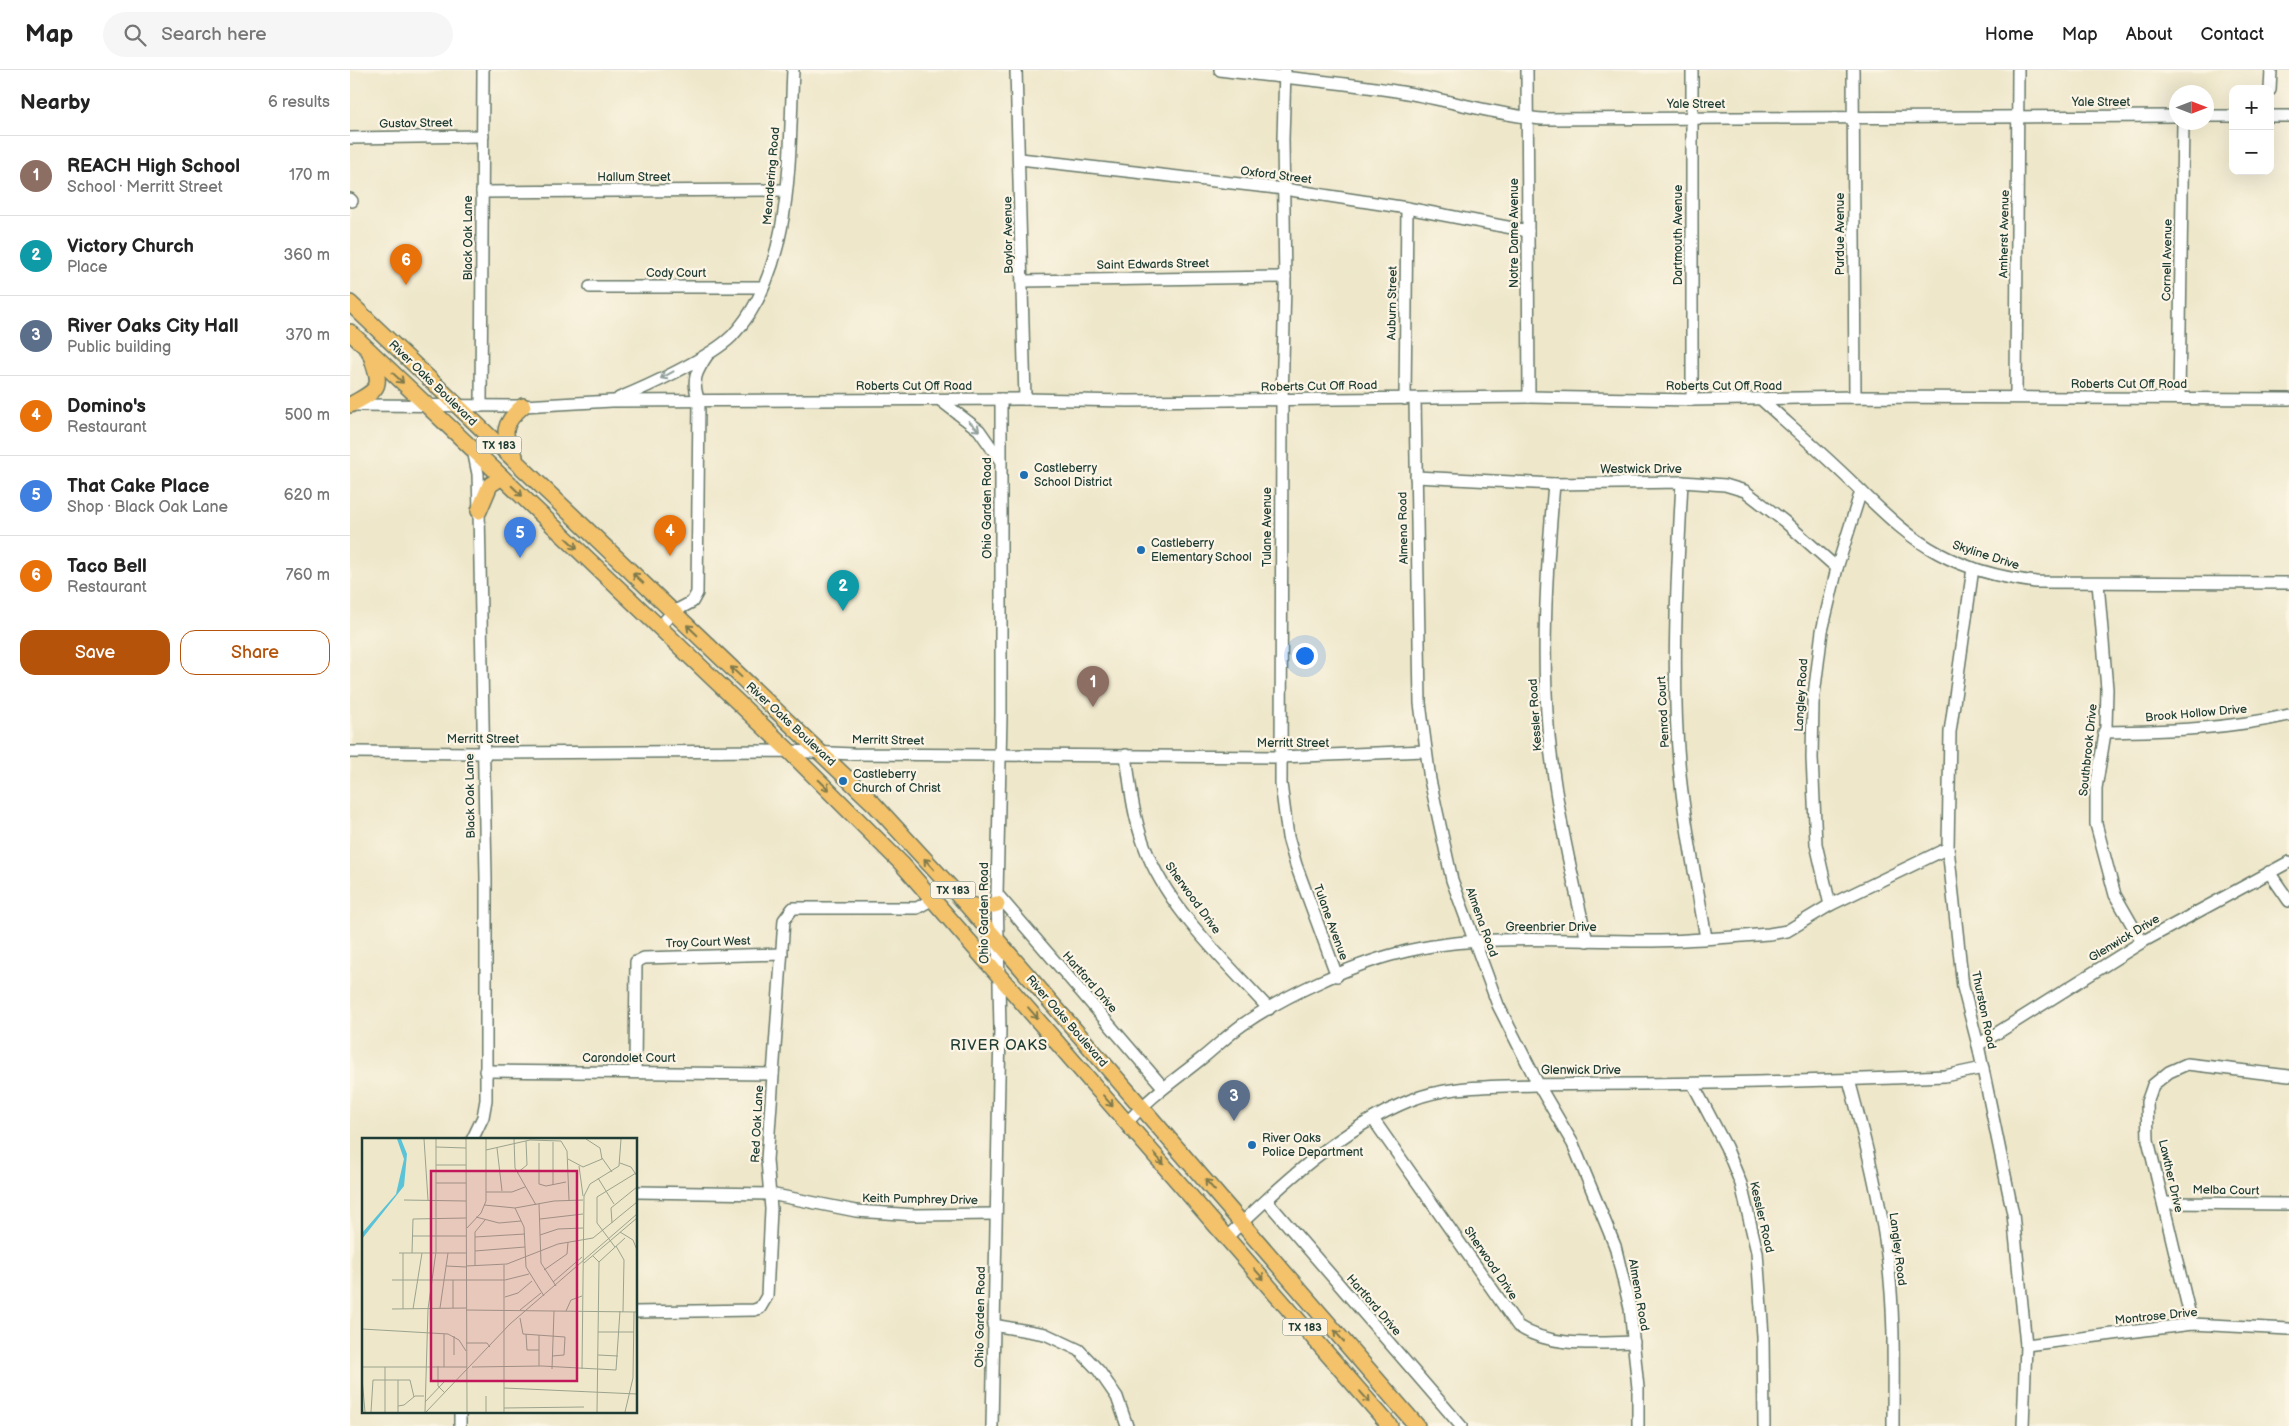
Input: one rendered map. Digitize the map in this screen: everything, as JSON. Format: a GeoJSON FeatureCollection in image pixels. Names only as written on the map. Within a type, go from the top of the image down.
{"type":"FeatureCollection","features":[{"type":"Feature","properties":{"kind":"main road","name":"River Oaks Boulevard"},"geometry":{"type":"LineString","coordinates":[[350,303],[874,804],[966,904],[1417,1426]]}},
{"type":"Feature","properties":{"kind":"main road","name":"River Oaks Boulevard"},"geometry":{"type":"LineString","coordinates":[[350,332],[860,820],[930,895],[1390,1426]]}},
{"type":"Feature","properties":{"kind":"main road"},"geometry":{"type":"LineString","coordinates":[[350,405],[372,393],[376,388],[378,372],[368,350]]}},
{"type":"Feature","properties":{"kind":"main road"},"geometry":{"type":"LineString","coordinates":[[522,406],[511,416],[507,424],[506,434],[509,446],[522,468]]}},
{"type":"Feature","properties":{"kind":"main road"},"geometry":{"type":"LineString","coordinates":[[479,511],[490,485],[502,477]]}},
{"type":"Feature","properties":{"kind":"main road"},"geometry":{"type":"LineString","coordinates":[[537,510],[552,495]]}},
{"type":"Feature","properties":{"kind":"main road"},"geometry":{"type":"LineString","coordinates":[[930,895],[936,892],[970,929],[975,931],[984,927]]}},
{"type":"Feature","properties":{"kind":"main road"},"geometry":{"type":"LineString","coordinates":[[966,904],[983,908],[997,899]]}},
{"type":"Feature","properties":{"kind":"main road"},"geometry":{"type":"LineString","coordinates":[[1017,995],[1018,986],[1024,983],[1030,987],[1065,1030],[1075,1029]]}},
{"type":"Feature","properties":{"kind":"street","name":"Black Oak Lane"},"geometry":{"type":"LineString","coordinates":[[481,406],[483,70]]}},
{"type":"Feature","properties":{"kind":"street","name":"Meandering Road"},"geometry":{"type":"LineString","coordinates":[[612,401],[639,390],[710,352],[730,337],[742,323],[763,287],[771,267],[780,232],[786,190],[793,70]]}},
{"type":"Feature","properties":{"kind":"street","name":"Baylor Avenue"},"geometry":{"type":"LineString","coordinates":[[1016,70],[1020,159],[1025,399]]}},
{"type":"Feature","properties":{"kind":"street","name":"Yale Street"},"geometry":{"type":"LineString","coordinates":[[1220,70],[1285,73],[1406,93],[1528,118],[2169,116]]}},
{"type":"Feature","properties":{"kind":"street","name":"Notre Dame Avenue"},"geometry":{"type":"LineString","coordinates":[[1527,70],[1529,397]]}},
{"type":"Feature","properties":{"kind":"street","name":"Dartmouth Avenue"},"geometry":{"type":"LineString","coordinates":[[1692,70],[1692,400]]}},
{"type":"Feature","properties":{"kind":"street","name":"Purdue Avenue"},"geometry":{"type":"LineString","coordinates":[[1853,70],[1855,397]]}},
{"type":"Feature","properties":{"kind":"street","name":"Amherst Avenue"},"geometry":{"type":"LineString","coordinates":[[2016,397],[2018,70]]}},
{"type":"Feature","properties":{"kind":"street"},"geometry":{"type":"LineString","coordinates":[[2270,85],[2271,70]]}},
{"type":"Feature","properties":{"kind":"street","name":"Tulane Avenue"},"geometry":{"type":"LineString","coordinates":[[1285,73],[1280,757],[1288,836],[1296,866],[1337,976]]}},
{"type":"Feature","properties":{"kind":"street"},"geometry":{"type":"LineString","coordinates":[[2214,116],[2229,116]]}},
{"type":"Feature","properties":{"kind":"street"},"geometry":{"type":"LineString","coordinates":[[2274,116],[2289,116]]}},
{"type":"Feature","properties":{"kind":"street","name":"Cornell Avenue"},"geometry":{"type":"LineString","coordinates":[[2179,398],[2183,130]]}},
{"type":"Feature","properties":{"kind":"street","name":"Gustav Street"},"geometry":{"type":"LineString","coordinates":[[350,138],[483,136]]}},
{"type":"Feature","properties":{"kind":"street","name":"Oxford Street"},"geometry":{"type":"LineString","coordinates":[[1020,159],[1284,189],[1407,208],[1528,231]]}},
{"type":"Feature","properties":{"kind":"street","name":"Hallum Street"},"geometry":{"type":"LineString","coordinates":[[482,192],[786,190]]}},
{"type":"Feature","properties":{"kind":"street","name":"Auburn Street"},"geometry":{"type":"LineString","coordinates":[[1407,208],[1410,399]]}},
{"type":"Feature","properties":{"kind":"street","name":"Saint Edwards Street"},"geometry":{"type":"LineString","coordinates":[[1023,281],[1285,277]]}},
{"type":"Feature","properties":{"kind":"street","name":"Cody Court"},"geometry":{"type":"LineString","coordinates":[[590,287],[763,287]]}},
{"type":"Feature","properties":{"kind":"street","name":"Meandering Road"},"geometry":{"type":"LineString","coordinates":[[659,627],[673,612],[692,602],[697,593],[699,400],[694,388],[697,370],[710,352]]}},
{"type":"Feature","properties":{"kind":"street","name":"Roberts Cut Off Road"},"geometry":{"type":"LineString","coordinates":[[350,405],[522,406],[612,401],[699,400],[1282,400],[1529,397],[1692,400],[1855,397],[2289,399]]}},
{"type":"Feature","properties":{"kind":"street","name":"Ohio Garden Road"},"geometry":{"type":"LineString","coordinates":[[992,1426],[1000,1029],[997,899],[1000,755],[1001,399]]}},
{"type":"Feature","properties":{"kind":"street","name":"Almena Road"},"geometry":{"type":"LineString","coordinates":[[1410,399],[1416,477],[1420,703],[1425,751],[1452,880],[1473,942],[1498,1005],[1538,1084],[1573,1144],[1615,1246],[1630,1308],[1634,1342],[1638,1426]]}},
{"type":"Feature","properties":{"kind":"street"},"geometry":{"type":"LineString","coordinates":[[940,400],[979,430],[1000,460]]}},
{"type":"Feature","properties":{"kind":"street","name":"Skyline Drive"},"geometry":{"type":"LineString","coordinates":[[1762,400],[1861,491],[1882,513],[1938,554],[1973,568],[2020,580],[2289,583]]}},
{"type":"Feature","properties":{"kind":"street","name":"Black Oak Lane"},"geometry":{"type":"LineString","coordinates":[[473,450],[478,474],[479,511],[485,1071],[483,1117],[473,1138]]}},
{"type":"Feature","properties":{"kind":"street","name":"Westwick Drive"},"geometry":{"type":"LineString","coordinates":[[1416,477],[1554,484],[1682,482],[1725,484],[1745,491],[1784,521],[1837,568]]}},
{"type":"Feature","properties":{"kind":"street","name":"Penrod Court"},"geometry":{"type":"LineString","coordinates":[[1682,482],[1676,595],[1675,689],[1680,775],[1706,938]]}},
{"type":"Feature","properties":{"kind":"street","name":"Kessler Road"},"geometry":{"type":"LineString","coordinates":[[1554,484],[1548,559],[1546,693],[1552,767],[1587,941]]}},
{"type":"Feature","properties":{"kind":"street","name":"Langley Road"},"geometry":{"type":"LineString","coordinates":[[1830,905],[1816,844],[1812,758],[1813,703],[1822,631],[1837,568],[1861,491]]}},
{"type":"Feature","properties":{"kind":"street","name":"Thurston Road"},"geometry":{"type":"LineString","coordinates":[[1973,568],[1950,732],[1948,848],[1963,988],[1978,1045],[2013,1214],[2026,1345],[2023,1426]]}},
{"type":"Feature","properties":{"kind":"street","name":"Southbrook Drive"},"geometry":{"type":"LineString","coordinates":[[2098,582],[2107,688],[2104,732],[2096,788],[2096,824],[2115,895],[2142,942]]}},
{"type":"Feature","properties":{"kind":"street","name":"Brook Hollow Drive"},"geometry":{"type":"LineString","coordinates":[[2104,732],[2181,730],[2261,721],[2289,715]]}},
{"type":"Feature","properties":{"kind":"street","name":"Merritt Street"},"geometry":{"type":"LineString","coordinates":[[350,752],[789,751],[822,753],[1280,757],[1425,751]]}},
{"type":"Feature","properties":{"kind":"street","name":"Sherwood Drive"},"geometry":{"type":"LineString","coordinates":[[1126,755],[1133,805],[1144,845],[1160,880],[1198,931],[1269,1008]]}},
{"type":"Feature","properties":{"kind":"street","name":"Greenbrier Drive"},"geometry":{"type":"LineString","coordinates":[[1127,1123],[1141,1106],[1163,1087],[1241,1026],[1269,1008],[1337,976],[1399,953],[1473,942],[1654,941],[1769,934],[1787,931],[1830,905],[1948,848]]}},
{"type":"Feature","properties":{"kind":"street","name":"Glenwick Drive"},"geometry":{"type":"LineString","coordinates":[[1978,1045],[2142,942],[2289,862]]}},
{"type":"Feature","properties":{"kind":"street"},"geometry":{"type":"LineString","coordinates":[[2269,872],[2289,901]]}},
{"type":"Feature","properties":{"kind":"street","name":"Red Oak Lane"},"geometry":{"type":"LineString","coordinates":[[638,1312],[676,1313],[760,1308],[767,1296],[769,1287],[770,1194],[767,1160],[784,920],[794,908],[917,908],[930,895]]}},
{"type":"Feature","properties":{"kind":"street","name":"Hartford Drive"},"geometry":{"type":"LineString","coordinates":[[997,899],[1163,1087]]}},
{"type":"Feature","properties":{"kind":"street","name":"Troy Court West"},"geometry":{"type":"LineString","coordinates":[[635,1071],[636,962],[644,958],[782,954]]}},
{"type":"Feature","properties":{"kind":"street","name":"Lawther Drive"},"geometry":{"type":"LineString","coordinates":[[2192,1324],[2148,1140],[2147,1102],[2154,1086],[2176,1067],[2187,1064],[2289,1076]]}},
{"type":"Feature","properties":{"kind":"street","name":"Glenwick Drive"},"geometry":{"type":"LineString","coordinates":[[1227,1237],[1300,1171],[1373,1119],[1411,1100],[1435,1092],[1538,1084],[1693,1084],[1945,1076],[1983,1068]]}},
{"type":"Feature","properties":{"kind":"street","name":"Carondolet Court"},"geometry":{"type":"LineString","coordinates":[[485,1071],[635,1071],[773,1074]]}},
{"type":"Feature","properties":{"kind":"street","name":"Langley Road"},"geometry":{"type":"LineString","coordinates":[[1849,1080],[1872,1168],[1889,1263],[1893,1343],[1893,1426]]}},
{"type":"Feature","properties":{"kind":"street","name":"Kessler Road"},"geometry":{"type":"LineString","coordinates":[[1693,1084],[1726,1147],[1741,1184],[1757,1252],[1763,1336],[1764,1426]]}},
{"type":"Feature","properties":{"kind":"street","name":"Sherwood Drive"},"geometry":{"type":"LineString","coordinates":[[1373,1119],[1518,1326],[1540,1337],[1581,1344],[1634,1342]]}},
{"type":"Feature","properties":{"kind":"street","name":"Keith Pumphrey Drive"},"geometry":{"type":"LineString","coordinates":[[638,1192],[770,1194],[856,1211],[915,1215],[995,1214]]}},
{"type":"Feature","properties":{"kind":"street","name":"Hartford Drive"},"geometry":{"type":"LineString","coordinates":[[1267,1201],[1461,1426]]}},
{"type":"Feature","properties":{"kind":"street","name":"Melba Court"},"geometry":{"type":"LineString","coordinates":[[2163,1203],[2289,1204]]}},
{"type":"Feature","properties":{"kind":"street","name":"Montrose Drive"},"geometry":{"type":"LineString","coordinates":[[2026,1345],[2192,1324],[2289,1329]]}},
{"type":"Feature","properties":{"kind":"street"},"geometry":{"type":"LineString","coordinates":[[993,1325],[1045,1334],[1079,1350],[1099,1371],[1117,1396],[1126,1426]]}},
{"type":"Feature","properties":{"kind":"place","name":"Taco Bell"},"geometry":{"type":"Point","coordinates":[406,285]}},
{"type":"Feature","properties":{"kind":"place","name":"Castleberry School District"},"geometry":{"type":"Point","coordinates":[1024,475]}},
{"type":"Feature","properties":{"kind":"place","name":"Castleberry Elementary School"},"geometry":{"type":"Point","coordinates":[1141,550]}},
{"type":"Feature","properties":{"kind":"place","name":"Domino's"},"geometry":{"type":"Point","coordinates":[670,556]}},
{"type":"Feature","properties":{"kind":"place","name":"That Cake Place"},"geometry":{"type":"Point","coordinates":[520,558]}},
{"type":"Feature","properties":{"kind":"place","name":"Victory Church"},"geometry":{"type":"Point","coordinates":[843,611]}},
{"type":"Feature","properties":{"kind":"place","name":"REACH High School"},"geometry":{"type":"Point","coordinates":[1093,707]}},
{"type":"Feature","properties":{"kind":"place","name":"Castleberry Church of Christ"},"geometry":{"type":"Point","coordinates":[843,781]}},
{"type":"Feature","properties":{"kind":"place","name":"River Oaks City Hall"},"geometry":{"type":"Point","coordinates":[1234,1121]}},
{"type":"Feature","properties":{"kind":"place","name":"River Oaks Police Department"},"geometry":{"type":"Point","coordinates":[1252,1145]}},
{"type":"Feature","properties":{"kind":"district","name":"RIVER OAKS"},"geometry":{"type":"Point","coordinates":[999,1045]}}]}
